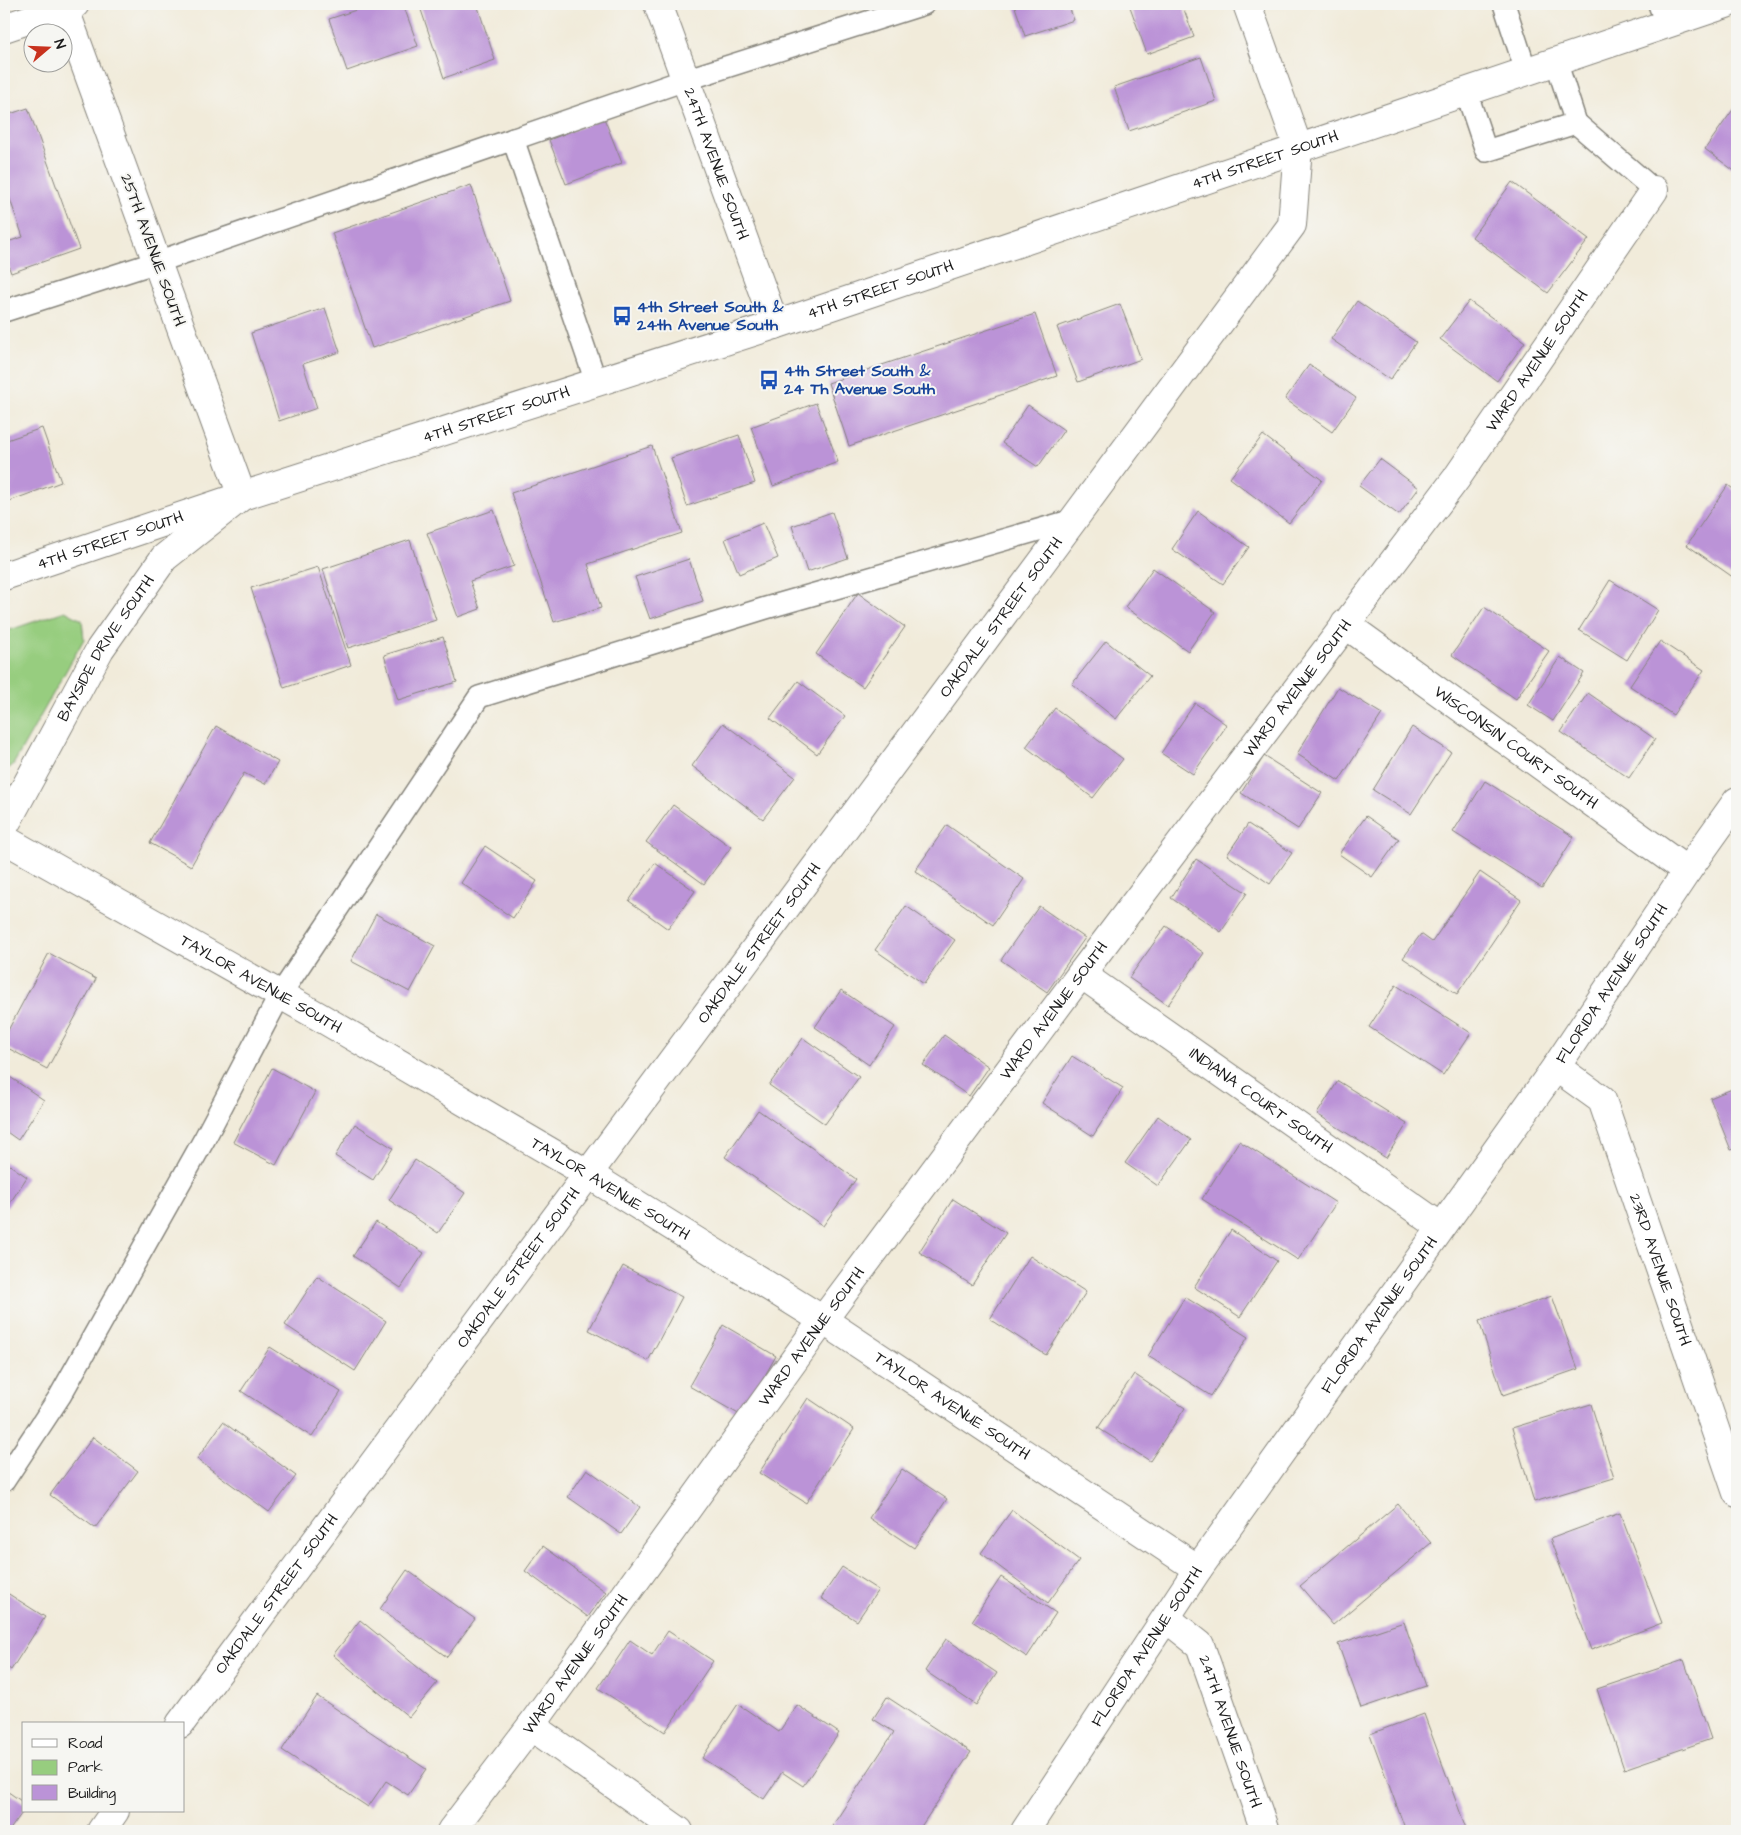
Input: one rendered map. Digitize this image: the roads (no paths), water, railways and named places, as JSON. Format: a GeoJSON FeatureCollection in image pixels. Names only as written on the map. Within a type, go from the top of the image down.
{"type":"FeatureCollection","features":[{"type":"Feature","properties":{"kind":"street","name":"24TH AVENUE SOUTH"},"geometry":{"type":"LineString","coordinates":[[658,4],[775,325]]}},
{"type":"Feature","properties":{"kind":"street"},"geometry":{"type":"LineString","coordinates":[[1247,4],[1298,147]]}},
{"type":"Feature","properties":{"kind":"street","name":"4TH STREET SOUTH"},"geometry":{"type":"LineString","coordinates":[[4,576],[242,496],[775,325],[1556,61],[1662,14],[1726,4]]}},
{"type":"Feature","properties":{"kind":"street"},"geometry":{"type":"LineString","coordinates":[[4,28],[68,5]]}},
{"type":"Feature","properties":{"kind":"street","name":"25TH AVENUE SOUTH"},"geometry":{"type":"LineString","coordinates":[[68,5],[157,262],[242,496]]}},
{"type":"Feature","properties":{"kind":"street","name":"OAKDALE STREET SOUTH"},"geometry":{"type":"LineString","coordinates":[[181,1722],[1292,226],[1298,147]]}},
{"type":"Feature","properties":{"kind":"street","name":"WARD AVENUE SOUTH"},"geometry":{"type":"LineString","coordinates":[[451,1831],[532,1726],[823,1320],[1081,974],[1456,479],[1654,190]]}},
{"type":"Feature","properties":{"kind":"street","name":"BAYSIDE DRIVE SOUTH"},"geometry":{"type":"LineString","coordinates":[[4,827],[100,649],[164,558],[242,496]]}},
{"type":"Feature","properties":{"kind":"street","name":"WISCONSIN COURT SOUTH"},"geometry":{"type":"LineString","coordinates":[[1345,624],[1687,871]]}},
{"type":"Feature","properties":{"kind":"street","name":"FLORIDA AVENUE SOUTH"},"geometry":{"type":"LineString","coordinates":[[1025,1831],[1198,1569],[1556,1066],[1737,800]]}},
{"type":"Feature","properties":{"kind":"street","name":"TAYLOR AVENUE SOUTH"},"geometry":{"type":"LineString","coordinates":[[4,839],[280,995],[588,1174],[823,1320],[1198,1569]]}},
{"type":"Feature","properties":{"kind":"street","name":"INDIANA COURT SOUTH"},"geometry":{"type":"LineString","coordinates":[[1081,974],[1441,1227]]}},
{"type":"Feature","properties":{"kind":"street","name":"23RD AVENUE SOUTH"},"geometry":{"type":"LineString","coordinates":[[1556,1066],[1602,1100],[1737,1493]]}},
{"type":"Feature","properties":{"kind":"street","name":"24TH AVENUE SOUTH"},"geometry":{"type":"LineString","coordinates":[[1166,1618],[1200,1645],[1265,1831]]}},
{"type":"Feature","properties":{"kind":"street"},"geometry":{"type":"LineString","coordinates":[[532,1726],[679,1831]]}},
{"type":"Feature","properties":{"kind":"street"},"geometry":{"type":"LineString","coordinates":[[101,1831],[114,1812]]}},
{"type":"Feature","properties":{"kind":"lane"},"geometry":{"type":"LineString","coordinates":[[4,311],[157,262],[686,80],[924,4]]}},
{"type":"Feature","properties":{"kind":"lane"},"geometry":{"type":"LineString","coordinates":[[1504,4],[1526,71]]}},
{"type":"Feature","properties":{"kind":"lane"},"geometry":{"type":"LineString","coordinates":[[1556,61],[1576,122],[1654,190]]}},
{"type":"Feature","properties":{"kind":"lane"},"geometry":{"type":"LineString","coordinates":[[1466,91],[1486,151],[1576,122]]}},
{"type":"Feature","properties":{"kind":"lane"},"geometry":{"type":"LineString","coordinates":[[513,139],[596,382]]}},
{"type":"Feature","properties":{"kind":"lane"},"geometry":{"type":"LineString","coordinates":[[4,1481],[60,1396],[205,1138],[280,995],[479,697],[757,611],[1073,520]]}},
{"type":"Feature","properties":{"kind":"place","name":"4th Street South & 24th Avenue South"},"geometry":{"type":"Point","coordinates":[622,316]}},
{"type":"Feature","properties":{"kind":"place","name":"4th Street South & 24 Th Avenue South"},"geometry":{"type":"Point","coordinates":[769,380]}}]}
